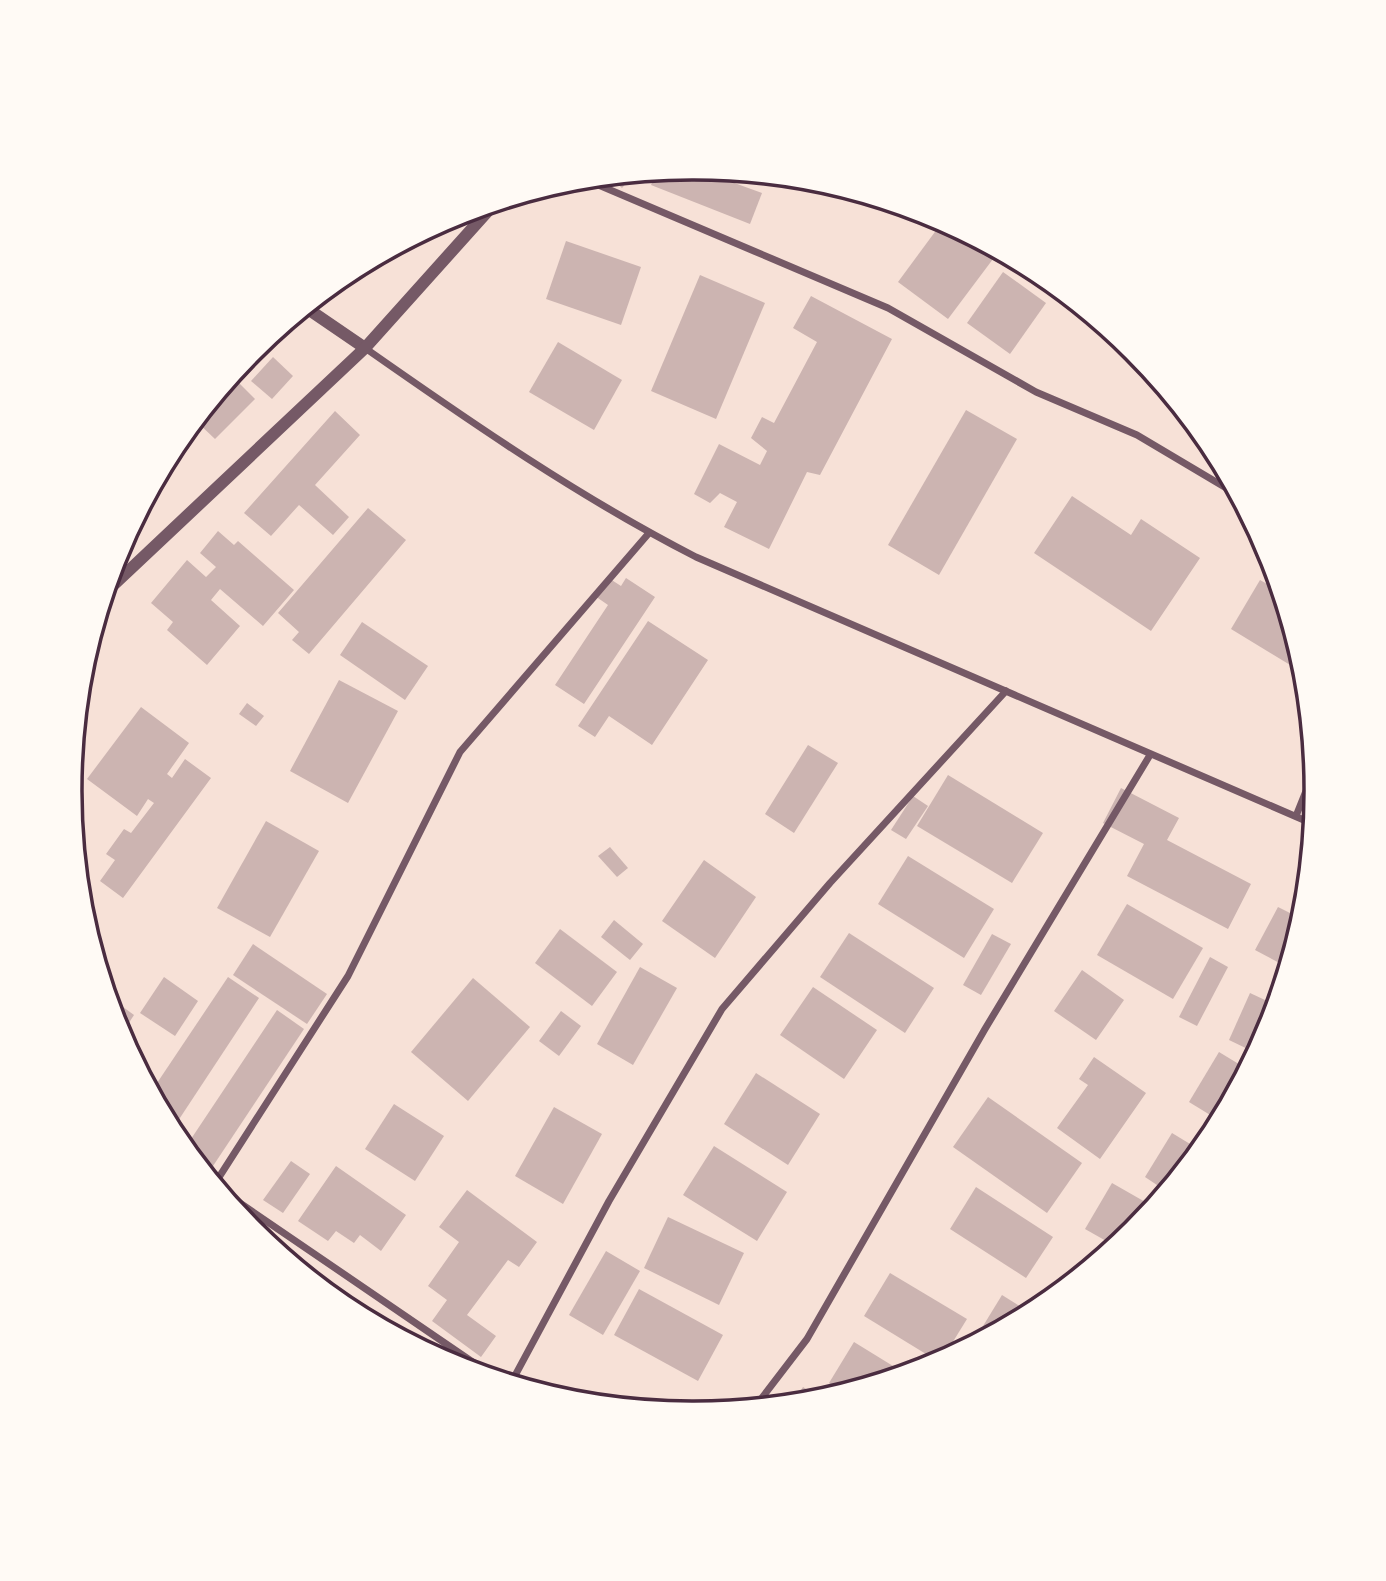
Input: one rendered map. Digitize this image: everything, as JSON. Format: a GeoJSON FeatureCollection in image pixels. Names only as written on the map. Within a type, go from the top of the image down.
{"type":"FeatureCollection","features":[{"type":"Feature","properties":{"kind":"street"},"geometry":{"type":"LineString","coordinates":[[602,187],[888,308],[1036,392],[1137,435],[1222,486]]}},
{"type":"Feature","properties":{"kind":"street"},"geometry":{"type":"LineString","coordinates":[[121,578],[365,348],[482,217]]}},
{"type":"Feature","properties":{"kind":"street"},"geometry":{"type":"LineString","coordinates":[[313,312],[525,459],[649,533],[1150,755],[1303,819]]}},
{"type":"Feature","properties":{"kind":"street"},"geometry":{"type":"LineString","coordinates":[[220,1177],[348,976],[460,752],[649,533]]}},
{"type":"Feature","properties":{"kind":"street"},"geometry":{"type":"LineString","coordinates":[[516,1374],[609,1201],[722,1009],[830,883],[1006,691]]}},
{"type":"Feature","properties":{"kind":"street"},"geometry":{"type":"LineString","coordinates":[[763,1397],[807,1339],[985,1029],[1150,755]]}},
{"type":"Feature","properties":{"kind":"street"},"geometry":{"type":"LineString","coordinates":[[1296,816],[1304,797]]}},
{"type":"Feature","properties":{"kind":"street"},"geometry":{"type":"LineString","coordinates":[[247,1207],[467,1358]]}},
{"type":"Feature","properties":{"kind":"building"},"geometry":{"type":"Polygon","coordinates":[[[653,181],[729,181],[762,193],[750,224],[651,185],[653,181]]]}},
{"type":"Feature","properties":{"kind":"building"},"geometry":{"type":"Polygon","coordinates":[[[936,230],[993,259],[948,319],[898,282],[936,230]]]}},
{"type":"Feature","properties":{"kind":"building"},"geometry":{"type":"Polygon","coordinates":[[[566,241],[641,267],[621,325],[546,299],[566,241]]]}},
{"type":"Feature","properties":{"kind":"building"},"geometry":{"type":"Polygon","coordinates":[[[1003,272],[1046,303],[1010,354],[967,323],[1003,272]]]}},
{"type":"Feature","properties":{"kind":"building"},"geometry":{"type":"Polygon","coordinates":[[[700,275],[765,303],[716,419],[651,391],[700,275]]]}},
{"type":"Feature","properties":{"kind":"building"},"geometry":{"type":"Polygon","coordinates":[[[811,296],[892,339],[820,475],[807,472],[769,549],[724,527],[737,502],[720,493],[710,503],[694,494],[719,444],[760,465],[767,451],[751,438],[762,417],[774,423],[817,342],[793,328],[811,296]]]}},
{"type":"Feature","properties":{"kind":"building"},"geometry":{"type":"Polygon","coordinates":[[[558,342],[622,380],[594,430],[529,392],[558,342]]]}},
{"type":"Feature","properties":{"kind":"building"},"geometry":{"type":"Polygon","coordinates":[[[273,357],[293,376],[272,399],[251,381],[273,357]]]}},
{"type":"Feature","properties":{"kind":"building"},"geometry":{"type":"Polygon","coordinates":[[[239,383],[255,399],[215,439],[202,427],[239,383]]]}},
{"type":"Feature","properties":{"kind":"building"},"geometry":{"type":"Polygon","coordinates":[[[966,410],[1017,439],[939,575],[888,545],[966,410]]]}},
{"type":"Feature","properties":{"kind":"building"},"geometry":{"type":"Polygon","coordinates":[[[335,411],[360,435],[315,485],[349,517],[333,535],[299,505],[271,536],[244,513],[335,411]]]}},
{"type":"Feature","properties":{"kind":"building"},"geometry":{"type":"Polygon","coordinates":[[[1072,496],[1131,535],[1141,519],[1200,558],[1151,631],[1034,553],[1072,496]]]}},
{"type":"Feature","properties":{"kind":"building"},"geometry":{"type":"Polygon","coordinates":[[[368,508],[406,540],[309,654],[292,640],[299,632],[278,613],[368,508]]]}},
{"type":"Feature","properties":{"kind":"building"},"geometry":{"type":"Polygon","coordinates":[[[218,531],[234,545],[238,541],[294,590],[263,626],[220,589],[211,600],[240,626],[207,665],[167,630],[173,622],[151,603],[187,560],[206,577],[216,567],[200,553],[218,531]]]}},
{"type":"Feature","properties":{"kind":"building"},"geometry":{"type":"Polygon","coordinates":[[[607,577],[621,586],[626,578],[655,597],[584,704],[555,685],[608,605],[595,596],[607,577]]]}},
{"type":"Feature","properties":{"kind":"building"},"geometry":{"type":"Polygon","coordinates":[[[1260,580],[1267,584],[1291,665],[1231,629],[1260,580]]]}},
{"type":"Feature","properties":{"kind":"building"},"geometry":{"type":"Polygon","coordinates":[[[648,621],[708,660],[652,745],[609,716],[595,737],[578,726],[648,621]]]}},
{"type":"Feature","properties":{"kind":"building"},"geometry":{"type":"Polygon","coordinates":[[[362,622],[428,666],[405,700],[340,655],[362,622]]]}},
{"type":"Feature","properties":{"kind":"building"},"geometry":{"type":"Polygon","coordinates":[[[339,680],[398,711],[348,803],[290,771],[339,680]]]}},
{"type":"Feature","properties":{"kind":"building"},"geometry":{"type":"Polygon","coordinates":[[[247,703],[264,716],[256,726],[239,714],[247,703]]]}},
{"type":"Feature","properties":{"kind":"building"},"geometry":{"type":"Polygon","coordinates":[[[141,707],[189,743],[167,774],[172,778],[185,759],[211,778],[123,898],[100,881],[115,860],[106,854],[124,829],[131,833],[154,803],[148,799],[137,816],[87,779],[141,707]]]}},
{"type":"Feature","properties":{"kind":"building"},"geometry":{"type":"Polygon","coordinates":[[[808,745],[838,763],[794,833],[765,814],[808,745]]]}},
{"type":"Feature","properties":{"kind":"building"},"geometry":{"type":"Polygon","coordinates":[[[948,775],[1043,833],[1012,883],[917,826],[948,775]]]}},
{"type":"Feature","properties":{"kind":"building"},"geometry":{"type":"Polygon","coordinates":[[[1121,788],[1179,818],[1167,840],[1251,884],[1228,929],[1127,876],[1144,844],[1103,823],[1121,788]]]}},
{"type":"Feature","properties":{"kind":"building"},"geometry":{"type":"Polygon","coordinates":[[[913,796],[928,806],[906,839],[891,830],[913,796]]]}},
{"type":"Feature","properties":{"kind":"building"},"geometry":{"type":"Polygon","coordinates":[[[266,821],[319,851],[270,937],[217,908],[266,821]]]}},
{"type":"Feature","properties":{"kind":"building"},"geometry":{"type":"Polygon","coordinates":[[[610,847],[628,868],[617,877],[598,856],[610,847]]]}},
{"type":"Feature","properties":{"kind":"building"},"geometry":{"type":"Polygon","coordinates":[[[908,856],[994,909],[964,958],[878,904],[908,856]]]}},
{"type":"Feature","properties":{"kind":"building"},"geometry":{"type":"Polygon","coordinates":[[[704,860],[756,897],[715,958],[662,921],[704,860]]]}},
{"type":"Feature","properties":{"kind":"building"},"geometry":{"type":"Polygon","coordinates":[[[1127,904],[1203,948],[1173,999],[1097,955],[1127,904]]]}},
{"type":"Feature","properties":{"kind":"building"},"geometry":{"type":"Polygon","coordinates":[[[1278,907],[1291,914],[1279,963],[1255,950],[1278,907]]]}},
{"type":"Feature","properties":{"kind":"building"},"geometry":{"type":"Polygon","coordinates":[[[614,920],[643,944],[630,960],[601,937],[614,920]]]}},
{"type":"Feature","properties":{"kind":"building"},"geometry":{"type":"Polygon","coordinates":[[[560,929],[617,972],[592,1006],[535,963],[560,929]]]}},
{"type":"Feature","properties":{"kind":"building"},"geometry":{"type":"Polygon","coordinates":[[[849,933],[934,988],[905,1033],[820,977],[849,933]]]}},
{"type":"Feature","properties":{"kind":"building"},"geometry":{"type":"Polygon","coordinates":[[[992,934],[1011,944],[981,995],[963,985],[992,934]]]}},
{"type":"Feature","properties":{"kind":"building"},"geometry":{"type":"Polygon","coordinates":[[[253,944],[327,994],[307,1024],[233,975],[253,944]]]}},
{"type":"Feature","properties":{"kind":"building"},"geometry":{"type":"Polygon","coordinates":[[[1210,957],[1228,967],[1197,1026],[1179,1017],[1210,957]]]}},
{"type":"Feature","properties":{"kind":"building"},"geometry":{"type":"Polygon","coordinates":[[[640,967],[677,988],[633,1065],[597,1044],[640,967]]]}},
{"type":"Feature","properties":{"kind":"building"},"geometry":{"type":"Polygon","coordinates":[[[1082,970],[1124,1000],[1096,1040],[1054,1011],[1082,970]]]}},
{"type":"Feature","properties":{"kind":"building"},"geometry":{"type":"Polygon","coordinates":[[[164,977],[198,1001],[175,1036],[140,1013],[164,977]]]}},
{"type":"Feature","properties":{"kind":"building"},"geometry":{"type":"Polygon","coordinates":[[[228,977],[259,998],[179,1120],[157,1083],[228,977]]]}},
{"type":"Feature","properties":{"kind":"building"},"geometry":{"type":"Polygon","coordinates":[[[473,978],[530,1027],[468,1101],[411,1052],[473,978]]]}},
{"type":"Feature","properties":{"kind":"building"},"geometry":{"type":"Polygon","coordinates":[[[813,987],[877,1030],[844,1079],[780,1035],[813,987]]]}},
{"type":"Feature","properties":{"kind":"building"},"geometry":{"type":"Polygon","coordinates":[[[1250,993],[1266,1000],[1246,1048],[1229,1040],[1250,993]]]}},
{"type":"Feature","properties":{"kind":"building"},"geometry":{"type":"Polygon","coordinates":[[[122,1007],[134,1015],[129,1023],[122,1007]]]}},
{"type":"Feature","properties":{"kind":"building"},"geometry":{"type":"Polygon","coordinates":[[[277,1010],[304,1029],[213,1166],[191,1139],[277,1010]]]}},
{"type":"Feature","properties":{"kind":"building"},"geometry":{"type":"Polygon","coordinates":[[[561,1011],[581,1026],[559,1056],[539,1041],[561,1011]]]}},
{"type":"Feature","properties":{"kind":"building"},"geometry":{"type":"Polygon","coordinates":[[[1219,1052],[1239,1064],[1210,1115],[1189,1102],[1219,1052]]]}},
{"type":"Feature","properties":{"kind":"building"},"geometry":{"type":"Polygon","coordinates":[[[1094,1057],[1146,1093],[1100,1159],[1057,1128],[1088,1085],[1079,1079],[1094,1057]]]}},
{"type":"Feature","properties":{"kind":"building"},"geometry":{"type":"Polygon","coordinates":[[[756,1073],[820,1114],[788,1165],[724,1124],[756,1073]]]}},
{"type":"Feature","properties":{"kind":"building"},"geometry":{"type":"Polygon","coordinates":[[[988,1097],[1082,1163],[1047,1213],[953,1147],[988,1097]]]}},
{"type":"Feature","properties":{"kind":"building"},"geometry":{"type":"Polygon","coordinates":[[[394,1104],[444,1136],[415,1181],[365,1149],[394,1104]]]}},
{"type":"Feature","properties":{"kind":"building"},"geometry":{"type":"Polygon","coordinates":[[[554,1107],[602,1134],[563,1204],[515,1176],[554,1107]]]}},
{"type":"Feature","properties":{"kind":"building"},"geometry":{"type":"Polygon","coordinates":[[[1172,1133],[1191,1144],[1158,1186],[1145,1177],[1172,1133]]]}},
{"type":"Feature","properties":{"kind":"building"},"geometry":{"type":"Polygon","coordinates":[[[714,1146],[787,1192],[757,1241],[683,1195],[714,1146]]]}},
{"type":"Feature","properties":{"kind":"building"},"geometry":{"type":"Polygon","coordinates":[[[291,1161],[310,1174],[283,1213],[263,1200],[291,1161]]]}},
{"type":"Feature","properties":{"kind":"building"},"geometry":{"type":"Polygon","coordinates":[[[336,1166],[406,1215],[381,1251],[360,1235],[354,1243],[336,1231],[328,1241],[298,1221],[336,1166]]]}},
{"type":"Feature","properties":{"kind":"building"},"geometry":{"type":"Polygon","coordinates":[[[1112,1183],[1144,1201],[1106,1241],[1085,1229],[1112,1183]]]}},
{"type":"Feature","properties":{"kind":"building"},"geometry":{"type":"Polygon","coordinates":[[[976,1187],[1053,1237],[1026,1278],[950,1229],[976,1187]]]}},
{"type":"Feature","properties":{"kind":"building"},"geometry":{"type":"Polygon","coordinates":[[[467,1190],[537,1242],[519,1267],[508,1260],[467,1315],[496,1336],[481,1357],[432,1321],[447,1300],[428,1286],[459,1242],[439,1227],[467,1190]]]}},
{"type":"Feature","properties":{"kind":"building"},"geometry":{"type":"Polygon","coordinates":[[[668,1217],[744,1253],[719,1305],[644,1268],[668,1217]]]}},
{"type":"Feature","properties":{"kind":"building"},"geometry":{"type":"Polygon","coordinates":[[[606,1251],[640,1271],[603,1335],[569,1315],[606,1251]]]}},
{"type":"Feature","properties":{"kind":"building"},"geometry":{"type":"Polygon","coordinates":[[[890,1273],[967,1319],[952,1343],[927,1355],[864,1316],[890,1273]]]}},
{"type":"Feature","properties":{"kind":"building"},"geometry":{"type":"Polygon","coordinates":[[[639,1289],[723,1335],[698,1381],[614,1335],[639,1289]]]}},
{"type":"Feature","properties":{"kind":"building"},"geometry":{"type":"Polygon","coordinates":[[[1002,1295],[1019,1306],[998,1319],[982,1328],[1002,1295]]]}},
{"type":"Feature","properties":{"kind":"building"},"geometry":{"type":"Polygon","coordinates":[[[854,1342],[895,1367],[832,1385],[829,1383],[854,1342]]]}}]}
